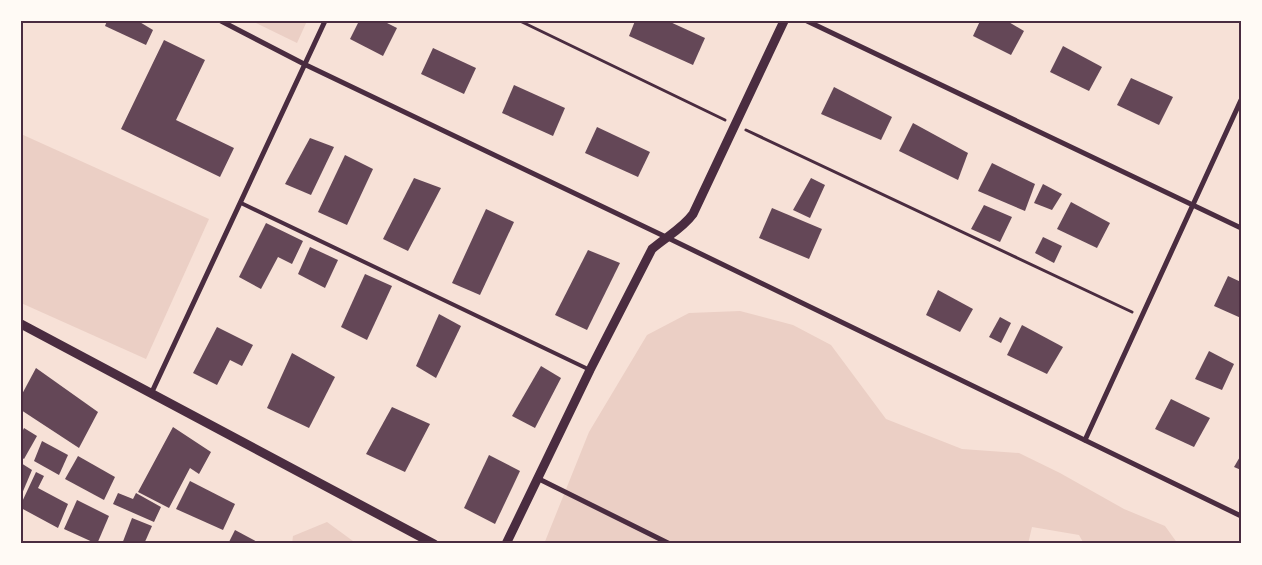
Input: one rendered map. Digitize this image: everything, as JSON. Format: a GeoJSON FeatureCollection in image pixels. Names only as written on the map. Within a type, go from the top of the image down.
{"type":"FeatureCollection","features":[{"type":"Feature","properties":{"kind":"street"},"geometry":{"type":"LineString","coordinates":[[221,21],[306,65],[1241,516]]}},
{"type":"Feature","properties":{"kind":"street"},"geometry":{"type":"LineString","coordinates":[[151,394],[325,21]]}},
{"type":"Feature","properties":{"kind":"street"},"geometry":{"type":"LineString","coordinates":[[506,544],[590,370],[652,249],[666,237],[684,226],[693,214],[784,21]]}},
{"type":"Feature","properties":{"kind":"street"},"geometry":{"type":"LineString","coordinates":[[807,21],[1241,228]]}},
{"type":"Feature","properties":{"kind":"street"},"geometry":{"type":"LineString","coordinates":[[1085,440],[1241,100]]}},
{"type":"Feature","properties":{"kind":"street"},"geometry":{"type":"LineString","coordinates":[[21,324],[434,544]]}},
{"type":"Feature","properties":{"kind":"street"},"geometry":{"type":"LineString","coordinates":[[537,478],[670,544]]}},
{"type":"Feature","properties":{"kind":"lane"},"geometry":{"type":"LineString","coordinates":[[241,203],[590,370]]}},
{"type":"Feature","properties":{"kind":"path"},"geometry":{"type":"LineString","coordinates":[[520,21],[736,126],[1142,316]]}},
{"type":"Feature","properties":{"kind":"shaded area"},"geometry":{"type":"Polygon","coordinates":[[[252,21],[307,21],[297,43],[252,21]]]}},
{"type":"Feature","properties":{"kind":"shaded area"},"geometry":{"type":"Polygon","coordinates":[[[21,134],[209,219],[146,359],[21,303],[21,134]]]}},
{"type":"Feature","properties":{"kind":"shaded area"},"geometry":{"type":"Polygon","coordinates":[[[740,311],[793,325],[831,345],[886,419],[962,449],[1019,453],[1060,473],[1124,509],[1165,526],[1178,544],[1084,544],[1079,535],[1032,527],[1028,544],[544,544],[589,432],[647,335],[689,313],[740,311]]]}},
{"type":"Feature","properties":{"kind":"shaded area"},"geometry":{"type":"Polygon","coordinates":[[[327,522],[357,544],[292,544],[293,536],[327,522]]]}},
{"type":"Feature","properties":{"kind":"building"},"geometry":{"type":"Polygon","coordinates":[[[107,21],[138,21],[153,30],[146,45],[105,26],[107,21]]]}},
{"type":"Feature","properties":{"kind":"building"},"geometry":{"type":"Polygon","coordinates":[[[359,21],[383,21],[397,28],[383,56],[350,39],[359,21]]]}},
{"type":"Feature","properties":{"kind":"building"},"geometry":{"type":"Polygon","coordinates":[[[635,21],[668,21],[705,38],[693,65],[629,36],[635,21]]]}},
{"type":"Feature","properties":{"kind":"building"},"geometry":{"type":"Polygon","coordinates":[[[980,21],[1007,21],[1024,31],[1011,55],[973,36],[980,21]]]}},
{"type":"Feature","properties":{"kind":"building"},"geometry":{"type":"Polygon","coordinates":[[[164,40],[205,60],[176,120],[234,148],[220,177],[121,129],[164,40]]]}},
{"type":"Feature","properties":{"kind":"building"},"geometry":{"type":"Polygon","coordinates":[[[1063,46],[1102,67],[1089,91],[1050,72],[1063,46]]]}},
{"type":"Feature","properties":{"kind":"building"},"geometry":{"type":"Polygon","coordinates":[[[433,48],[476,68],[464,94],[421,74],[433,48]]]}},
{"type":"Feature","properties":{"kind":"building"},"geometry":{"type":"Polygon","coordinates":[[[1131,78],[1173,97],[1159,125],[1117,105],[1131,78]]]}},
{"type":"Feature","properties":{"kind":"building"},"geometry":{"type":"Polygon","coordinates":[[[514,85],[565,108],[553,136],[502,113],[514,85]]]}},
{"type":"Feature","properties":{"kind":"building"},"geometry":{"type":"Polygon","coordinates":[[[834,87],[892,117],[881,140],[821,114],[834,87]]]}},
{"type":"Feature","properties":{"kind":"building"},"geometry":{"type":"Polygon","coordinates":[[[913,123],[968,153],[958,180],[899,151],[913,123]]]}},
{"type":"Feature","properties":{"kind":"building"},"geometry":{"type":"Polygon","coordinates":[[[597,127],[650,152],[638,177],[585,153],[597,127]]]}},
{"type":"Feature","properties":{"kind":"building"},"geometry":{"type":"Polygon","coordinates":[[[310,138],[334,147],[311,195],[285,184],[310,138]]]}},
{"type":"Feature","properties":{"kind":"building"},"geometry":{"type":"Polygon","coordinates":[[[345,155],[373,169],[347,225],[318,212],[345,155]]]}},
{"type":"Feature","properties":{"kind":"building"},"geometry":{"type":"Polygon","coordinates":[[[992,163],[1035,184],[1025,211],[978,191],[992,163]]]}},
{"type":"Feature","properties":{"kind":"building"},"geometry":{"type":"Polygon","coordinates":[[[414,178],[441,188],[408,251],[383,239],[414,178]]]}},
{"type":"Feature","properties":{"kind":"building"},"geometry":{"type":"Polygon","coordinates":[[[811,178],[825,185],[810,218],[793,210],[811,178]]]}},
{"type":"Feature","properties":{"kind":"building"},"geometry":{"type":"Polygon","coordinates":[[[1043,184],[1062,194],[1052,210],[1034,203],[1043,184]]]}},
{"type":"Feature","properties":{"kind":"building"},"geometry":{"type":"Polygon","coordinates":[[[1071,202],[1110,223],[1097,248],[1057,229],[1071,202]]]}},
{"type":"Feature","properties":{"kind":"building"},"geometry":{"type":"Polygon","coordinates":[[[984,205],[1012,217],[1000,242],[971,229],[984,205]]]}},
{"type":"Feature","properties":{"kind":"building"},"geometry":{"type":"Polygon","coordinates":[[[772,208],[822,229],[809,259],[759,238],[772,208]]]}},
{"type":"Feature","properties":{"kind":"building"},"geometry":{"type":"Polygon","coordinates":[[[486,209],[514,222],[480,295],[452,283],[486,209]]]}},
{"type":"Feature","properties":{"kind":"building"},"geometry":{"type":"Polygon","coordinates":[[[266,223],[303,241],[292,264],[278,257],[261,289],[239,277],[266,223]]]}},
{"type":"Feature","properties":{"kind":"building"},"geometry":{"type":"Polygon","coordinates":[[[1043,237],[1062,246],[1054,263],[1035,253],[1043,237]]]}},
{"type":"Feature","properties":{"kind":"building"},"geometry":{"type":"Polygon","coordinates":[[[310,247],[338,260],[325,288],[298,274],[310,247]]]}},
{"type":"Feature","properties":{"kind":"building"},"geometry":{"type":"Polygon","coordinates":[[[588,250],[620,263],[587,330],[555,315],[588,250]]]}},
{"type":"Feature","properties":{"kind":"building"},"geometry":{"type":"Polygon","coordinates":[[[365,274],[392,286],[367,340],[341,327],[365,274]]]}},
{"type":"Feature","properties":{"kind":"building"},"geometry":{"type":"Polygon","coordinates":[[[1228,276],[1241,282],[1241,318],[1214,306],[1228,276]]]}},
{"type":"Feature","properties":{"kind":"building"},"geometry":{"type":"Polygon","coordinates":[[[938,290],[973,309],[960,332],[926,315],[938,290]]]}},
{"type":"Feature","properties":{"kind":"building"},"geometry":{"type":"Polygon","coordinates":[[[439,314],[461,326],[436,378],[416,366],[439,314]]]}},
{"type":"Feature","properties":{"kind":"building"},"geometry":{"type":"Polygon","coordinates":[[[1000,317],[1011,323],[1001,343],[989,337],[1000,317]]]}},
{"type":"Feature","properties":{"kind":"building"},"geometry":{"type":"Polygon","coordinates":[[[1022,325],[1063,347],[1047,374],[1007,355],[1022,325]]]}},
{"type":"Feature","properties":{"kind":"building"},"geometry":{"type":"Polygon","coordinates":[[[217,327],[253,345],[242,366],[230,360],[217,385],[193,373],[217,327]]]}},
{"type":"Feature","properties":{"kind":"building"},"geometry":{"type":"Polygon","coordinates":[[[1209,351],[1234,364],[1222,390],[1195,379],[1209,351]]]}},
{"type":"Feature","properties":{"kind":"building"},"geometry":{"type":"Polygon","coordinates":[[[292,353],[335,377],[309,428],[267,408],[292,353]]]}},
{"type":"Feature","properties":{"kind":"building"},"geometry":{"type":"Polygon","coordinates":[[[541,366],[561,378],[535,428],[512,416],[541,366]]]}},
{"type":"Feature","properties":{"kind":"building"},"geometry":{"type":"Polygon","coordinates":[[[36,368],[98,412],[79,448],[21,410],[21,396],[36,368]]]}},
{"type":"Feature","properties":{"kind":"building"},"geometry":{"type":"Polygon","coordinates":[[[1171,399],[1210,418],[1194,447],[1155,429],[1171,399]]]}},
{"type":"Feature","properties":{"kind":"building"},"geometry":{"type":"Polygon","coordinates":[[[392,407],[430,424],[405,472],[366,454],[392,407]]]}},
{"type":"Feature","properties":{"kind":"building"},"geometry":{"type":"Polygon","coordinates":[[[173,427],[211,452],[199,474],[190,468],[169,508],[138,492],[173,427]]]}},
{"type":"Feature","properties":{"kind":"building"},"geometry":{"type":"Polygon","coordinates":[[[24,428],[37,436],[24,459],[21,457],[21,434],[24,428]]]}},
{"type":"Feature","properties":{"kind":"building"},"geometry":{"type":"Polygon","coordinates":[[[42,441],[68,455],[59,475],[34,461],[42,441]]]}},
{"type":"Feature","properties":{"kind":"building"},"geometry":{"type":"Polygon","coordinates":[[[489,455],[520,471],[495,524],[464,508],[489,455]]]}},
{"type":"Feature","properties":{"kind":"building"},"geometry":{"type":"Polygon","coordinates":[[[1241,455],[1241,470],[1234,467],[1241,455]]]}},
{"type":"Feature","properties":{"kind":"building"},"geometry":{"type":"Polygon","coordinates":[[[78,456],[115,477],[104,500],[65,479],[78,456]]]}},
{"type":"Feature","properties":{"kind":"building"},"geometry":{"type":"Polygon","coordinates":[[[21,463],[32,470],[21,496],[21,463]]]}},
{"type":"Feature","properties":{"kind":"building"},"geometry":{"type":"Polygon","coordinates":[[[36,472],[44,476],[38,488],[68,504],[58,528],[21,508],[21,504],[36,472]]]}},
{"type":"Feature","properties":{"kind":"building"},"geometry":{"type":"Polygon","coordinates":[[[190,481],[235,504],[223,530],[176,509],[190,481]]]}},
{"type":"Feature","properties":{"kind":"building"},"geometry":{"type":"Polygon","coordinates":[[[118,493],[133,499],[136,493],[161,507],[154,522],[113,504],[118,493]]]}},
{"type":"Feature","properties":{"kind":"building"},"geometry":{"type":"Polygon","coordinates":[[[77,500],[109,516],[97,544],[64,529],[77,500]]]}},
{"type":"Feature","properties":{"kind":"building"},"geometry":{"type":"Polygon","coordinates":[[[132,518],[152,526],[144,544],[122,544],[132,518]]]}},
{"type":"Feature","properties":{"kind":"building"},"geometry":{"type":"Polygon","coordinates":[[[235,530],[261,544],[228,544],[235,530]]]}}]}
